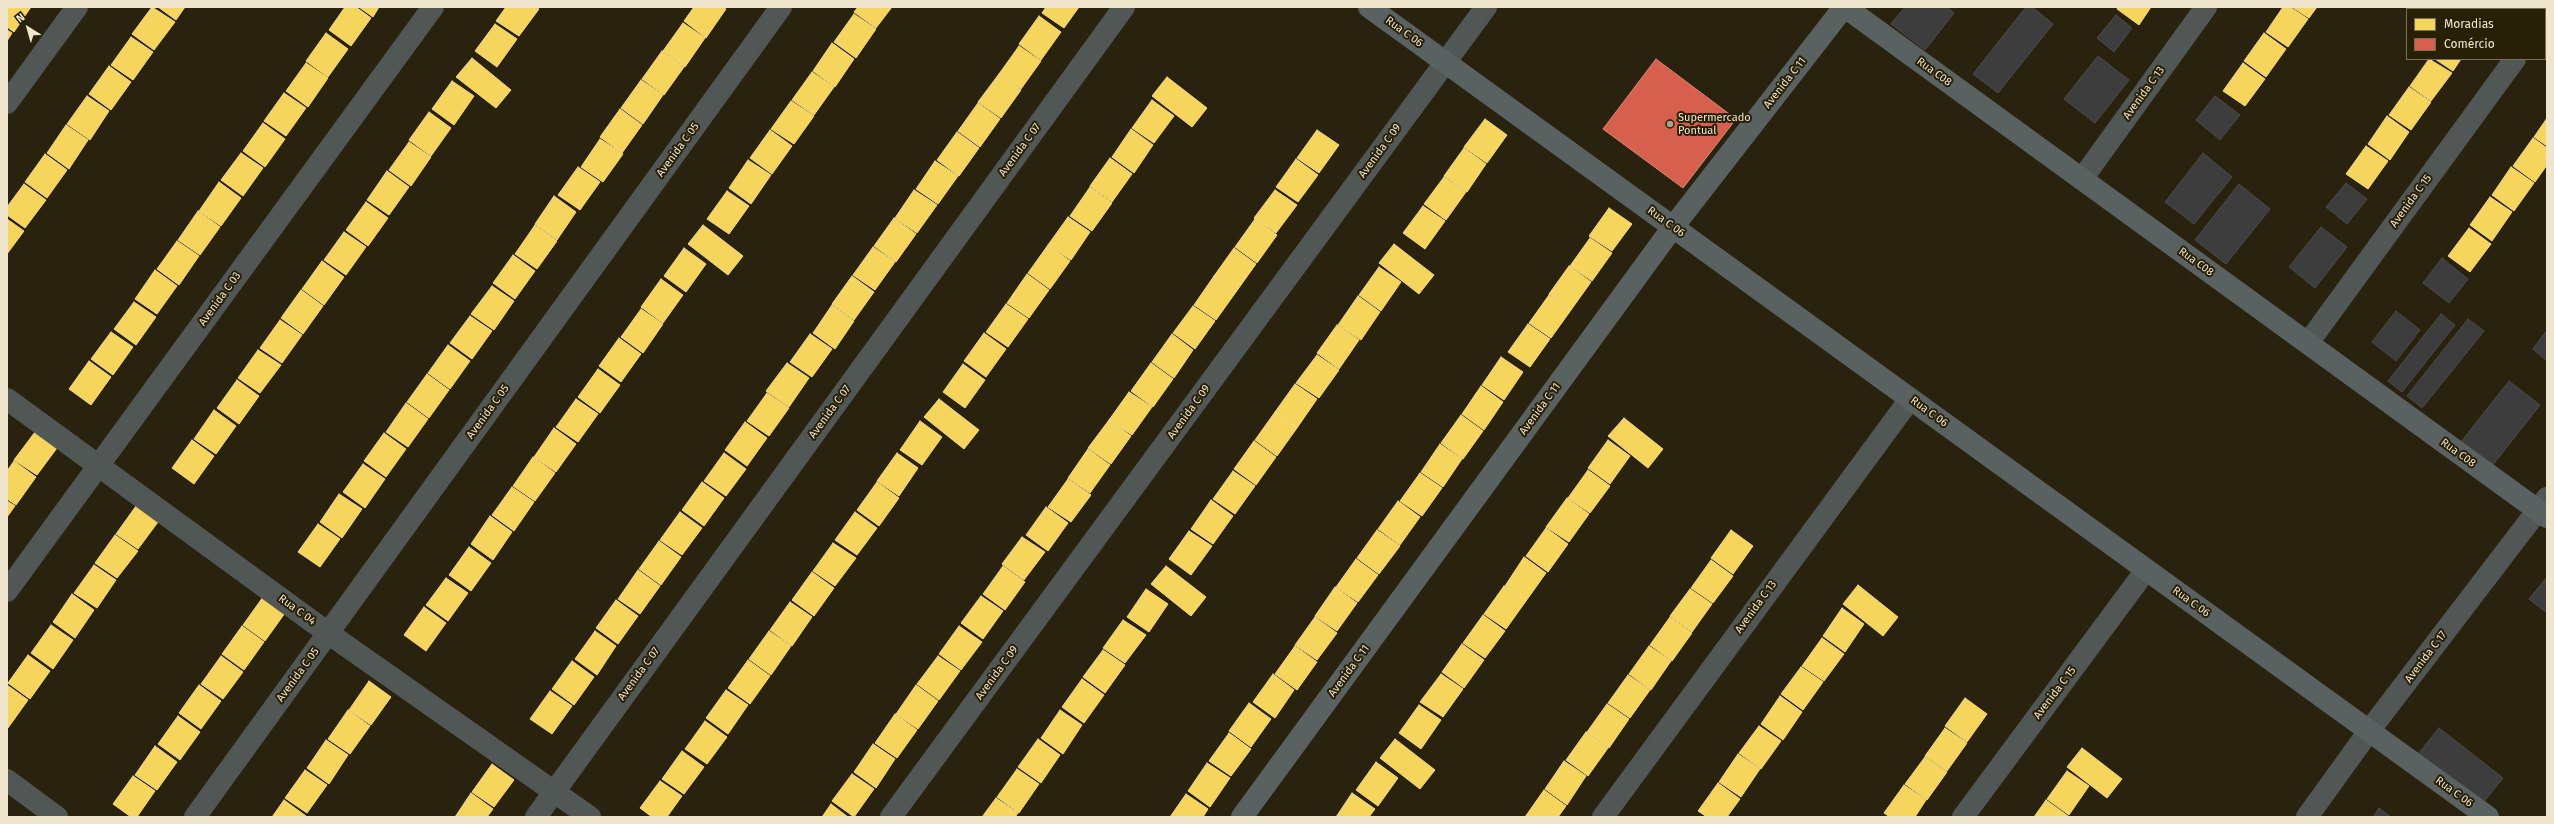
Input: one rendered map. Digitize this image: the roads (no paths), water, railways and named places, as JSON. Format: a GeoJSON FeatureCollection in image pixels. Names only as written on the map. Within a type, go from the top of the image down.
{"type":"FeatureCollection","features":[{"type":"Feature","properties":{"kind":"street"},"geometry":{"type":"LineString","coordinates":[[7,103],[77,7]]}},
{"type":"Feature","properties":{"kind":"street","name":"Avenida C 03"},"geometry":{"type":"LineString","coordinates":[[7,591],[433,7]]}},
{"type":"Feature","properties":{"kind":"street","name":"Avenida C 05"},"geometry":{"type":"LineString","coordinates":[[195,817],[781,7]]}},
{"type":"Feature","properties":{"kind":"street","name":"Avenida C 07"},"geometry":{"type":"LineString","coordinates":[[536,817],[1124,7]]}},
{"type":"Feature","properties":{"kind":"street","name":"Rua C 06"},"geometry":{"type":"LineString","coordinates":[[1369,7],[2488,817]]}},
{"type":"Feature","properties":{"kind":"street","name":"Avenida C 09"},"geometry":{"type":"LineString","coordinates":[[891,817],[1486,7]]}},
{"type":"Feature","properties":{"kind":"street","name":"Rua C08"},"geometry":{"type":"LineString","coordinates":[[1845,7],[2308,344],[2544,509]]}},
{"type":"Feature","properties":{"kind":"street","name":"Avenida C 11"},"geometry":{"type":"LineString","coordinates":[[1242,817],[1672,227],[1845,7]]}},
{"type":"Feature","properties":{"kind":"street","name":"Avenida C 13"},"geometry":{"type":"LineString","coordinates":[[2082,179],[2206,7]]}},
{"type":"Feature","properties":{"kind":"street","name":"Avenida C 15"},"geometry":{"type":"LineString","coordinates":[[2308,344],[2514,60]]}},
{"type":"Feature","properties":{"kind":"street","name":"Rua C 04"},"geometry":{"type":"LineString","coordinates":[[7,399],[328,633],[590,817]]}},
{"type":"Feature","properties":{"kind":"street","name":"Avenida C 13"},"geometry":{"type":"LineString","coordinates":[[1603,817],[1910,399]]}},
{"type":"Feature","properties":{"kind":"street","name":"Avenida C 17"},"geometry":{"type":"LineString","coordinates":[[2307,817],[2369,731],[2544,509]]}},
{"type":"Feature","properties":{"kind":"street","name":"Avenida C 15"},"geometry":{"type":"LineString","coordinates":[[1963,817],[2146,570]]}},
{"type":"Feature","properties":{"kind":"street"},"geometry":{"type":"LineString","coordinates":[[7,780],[57,817]]}},
{"type":"Feature","properties":{"kind":"place","name":"Supermercado Pontual"},"geometry":{"type":"Point","coordinates":[1670,124]}}]}
